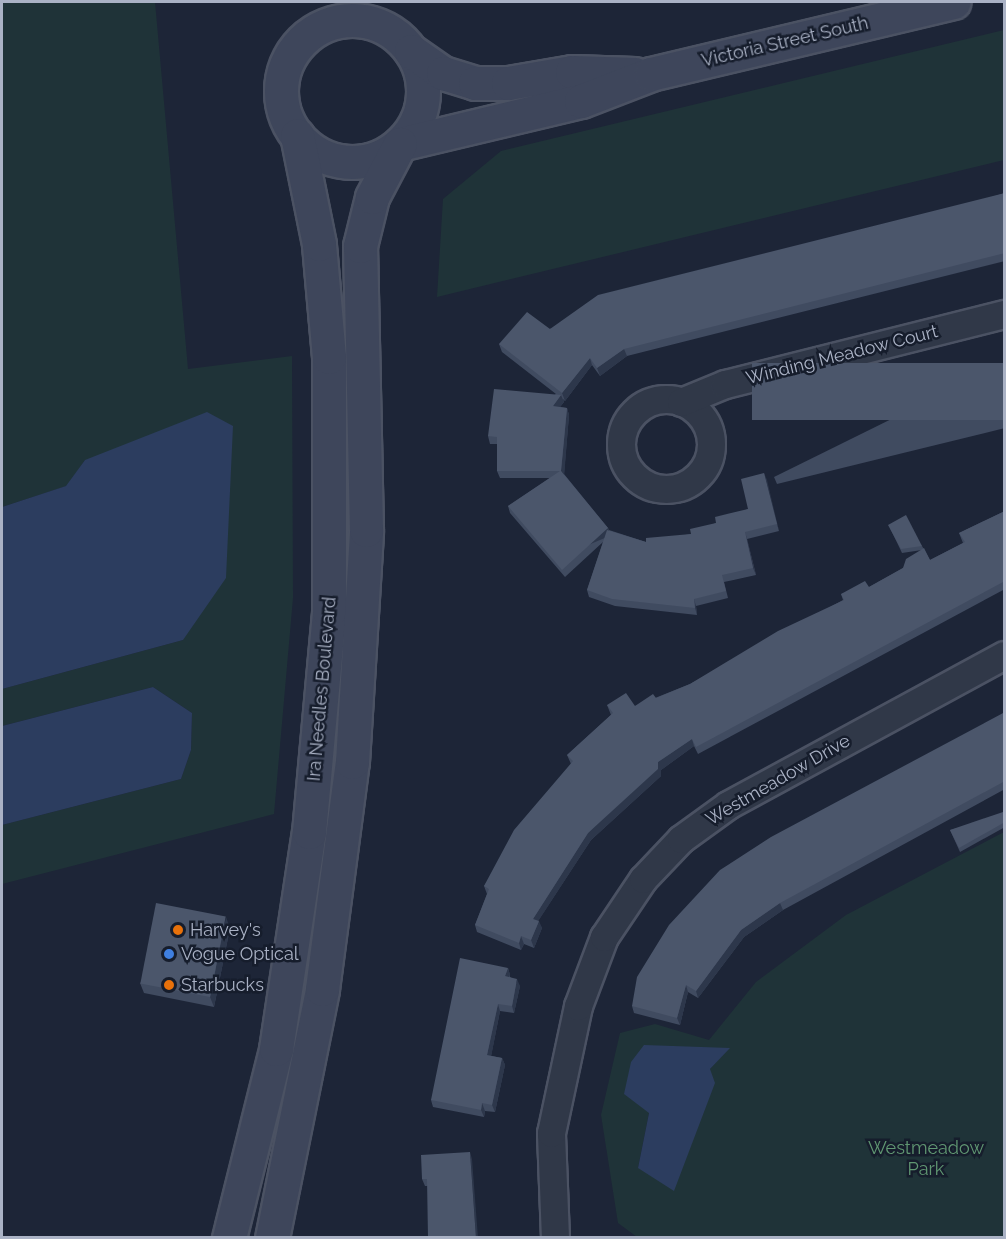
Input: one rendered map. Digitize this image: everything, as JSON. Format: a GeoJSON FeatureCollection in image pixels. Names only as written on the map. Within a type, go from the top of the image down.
{"type":"FeatureCollection","features":[{"type":"Feature","properties":{"kind":"main road"},"geometry":{"type":"LineString","coordinates":[[322,2],[302,40],[288,59],[281,91],[297,135],[319,154],[342,161],[369,160],[400,144],[413,128],[423,100],[421,72],[390,2]]}},
{"type":"Feature","properties":{"kind":"main road","name":"Victoria Street South"},"geometry":{"type":"LineString","coordinates":[[400,144],[581,101],[651,74],[954,2]]}},
{"type":"Feature","properties":{"kind":"main road"},"geometry":{"type":"LineString","coordinates":[[302,40],[328,24],[351,20],[379,25],[408,47]]}},
{"type":"Feature","properties":{"kind":"main road","name":"Victoria Street South"},"geometry":{"type":"LineString","coordinates":[[408,47],[443,74],[475,83],[508,83],[572,72],[651,74]]}},
{"type":"Feature","properties":{"kind":"main road","name":"Ira Needles Boulevard"},"geometry":{"type":"LineString","coordinates":[[229,1238],[276,1049],[309,832],[329,611],[329,357],[319,244],[297,135]]}},
{"type":"Feature","properties":{"kind":"main road","name":"Ira Needles Boulevard"},"geometry":{"type":"LineString","coordinates":[[272,1238],[322,989],[352,762],[366,530],[360,246],[372,197],[400,144]]}},
{"type":"Feature","properties":{"kind":"street","name":"Winding Meadow Court"},"geometry":{"type":"LineString","coordinates":[[681,402],[725,384],[1005,314]]}},
{"type":"Feature","properties":{"kind":"street","name":"Westmeadow Drive"},"geometry":{"type":"LineString","coordinates":[[555,1238],[551,1132],[578,1006],[604,938],[643,879],[681,839],[728,805],[1005,655]]}},
{"type":"Feature","properties":{"kind":"green space"},"geometry":{"type":"Polygon","coordinates":[[[2,2],[155,2],[188,369],[292,356],[293,598],[274,814],[2,884],[2,825],[181,779],[191,750],[192,713],[153,687],[2,726],[2,689],[183,640],[85,460],[67,486],[2,507],[2,2]]]}},
{"type":"Feature","properties":{"kind":"green space"},"geometry":{"type":"Polygon","coordinates":[[[1004,30],[1004,160],[437,297],[443,199],[501,151],[1004,30]]]}},
{"type":"Feature","properties":{"kind":"green space","name":"Westmeadow Park"},"geometry":{"type":"Polygon","coordinates":[[[1004,832],[1004,1237],[637,1237],[618,1223],[601,1115],[620,1033],[655,1024],[709,1040],[756,982],[846,915],[1004,832]],[[729,1048],[649,1113],[638,1168],[710,1069],[729,1048]]]}},
{"type":"Feature","properties":{"kind":"water"},"geometry":{"type":"Polygon","coordinates":[[[207,412],[233,426],[226,578],[183,640],[2,689],[2,507],[66,486],[85,460],[207,412]]]}},
{"type":"Feature","properties":{"kind":"water"},"geometry":{"type":"Polygon","coordinates":[[[153,687],[192,713],[191,750],[181,779],[2,825],[2,726],[153,687]]]}},
{"type":"Feature","properties":{"kind":"water"},"geometry":{"type":"Polygon","coordinates":[[[644,1045],[730,1048],[710,1069],[715,1083],[674,1191],[638,1168],[649,1113],[624,1094],[631,1062],[644,1045]]]}},
{"type":"Feature","properties":{"kind":"building"},"geometry":{"type":"Polygon","coordinates":[[[1005,193],[1005,253],[624,349],[597,368],[590,358],[562,393],[499,344],[527,312],[550,329],[598,295],[1005,193]]]}},
{"type":"Feature","properties":{"kind":"building"},"geometry":{"type":"Polygon","coordinates":[[[752,363],[1004,363],[1004,420],[752,420],[752,363]]]}},
{"type":"Feature","properties":{"kind":"building"},"geometry":{"type":"Polygon","coordinates":[[[494,389],[561,395],[553,406],[567,408],[561,471],[608,528],[562,570],[508,506],[560,471],[497,471],[497,437],[488,436],[494,389]]]}},
{"type":"Feature","properties":{"kind":"building"},"geometry":{"type":"Polygon","coordinates":[[[764,473],[777,524],[745,532],[753,568],[722,575],[726,591],[694,599],[695,608],[612,599],[587,590],[607,530],[646,542],[646,538],[691,534],[690,529],[716,523],[715,517],[748,509],[741,479],[764,473]]]}},
{"type":"Feature","properties":{"kind":"building"},"geometry":{"type":"Polygon","coordinates":[[[1005,511],[1005,581],[696,747],[692,739],[658,762],[658,769],[588,833],[533,919],[539,921],[531,940],[521,936],[519,943],[475,925],[489,889],[484,886],[514,830],[573,761],[567,755],[613,713],[607,705],[626,693],[635,706],[653,694],[656,698],[690,684],[778,631],[844,600],[841,594],[865,581],[869,587],[903,568],[906,559],[924,548],[930,560],[965,542],[959,533],[1005,511]]]}},
{"type":"Feature","properties":{"kind":"building"},"geometry":{"type":"Polygon","coordinates":[[[906,515],[922,546],[901,549],[888,525],[906,515]]]}},
{"type":"Feature","properties":{"kind":"building"},"geometry":{"type":"Polygon","coordinates":[[[1005,712],[1005,781],[780,903],[741,930],[696,991],[686,985],[677,1018],[632,1006],[637,977],[669,925],[720,870],[771,837],[1005,712]]]}},
{"type":"Feature","properties":{"kind":"building"},"geometry":{"type":"Polygon","coordinates":[[[1003,812],[1005,822],[959,848],[950,830],[1003,812]]]}},
{"type":"Feature","properties":{"kind":"building"},"geometry":{"type":"Polygon","coordinates":[[[156,903],[226,917],[210,997],[140,983],[156,903]]]}},
{"type":"Feature","properties":{"kind":"building"},"geometry":{"type":"Polygon","coordinates":[[[460,958],[508,968],[505,976],[517,979],[512,1006],[498,1004],[487,1055],[502,1058],[492,1105],[482,1103],[481,1110],[431,1100],[460,958]]]}},
{"type":"Feature","properties":{"kind":"building"},"geometry":{"type":"Polygon","coordinates":[[[470,1152],[476,1238],[428,1238],[427,1179],[422,1179],[421,1155],[470,1152]]]}},
{"type":"Feature","properties":{"kind":"place","name":"Harvey's"},"geometry":{"type":"Point","coordinates":[178,930]}},
{"type":"Feature","properties":{"kind":"place","name":"Vogue Optical"},"geometry":{"type":"Point","coordinates":[169,954]}},
{"type":"Feature","properties":{"kind":"place","name":"Starbucks"},"geometry":{"type":"Point","coordinates":[169,985]}}]}
